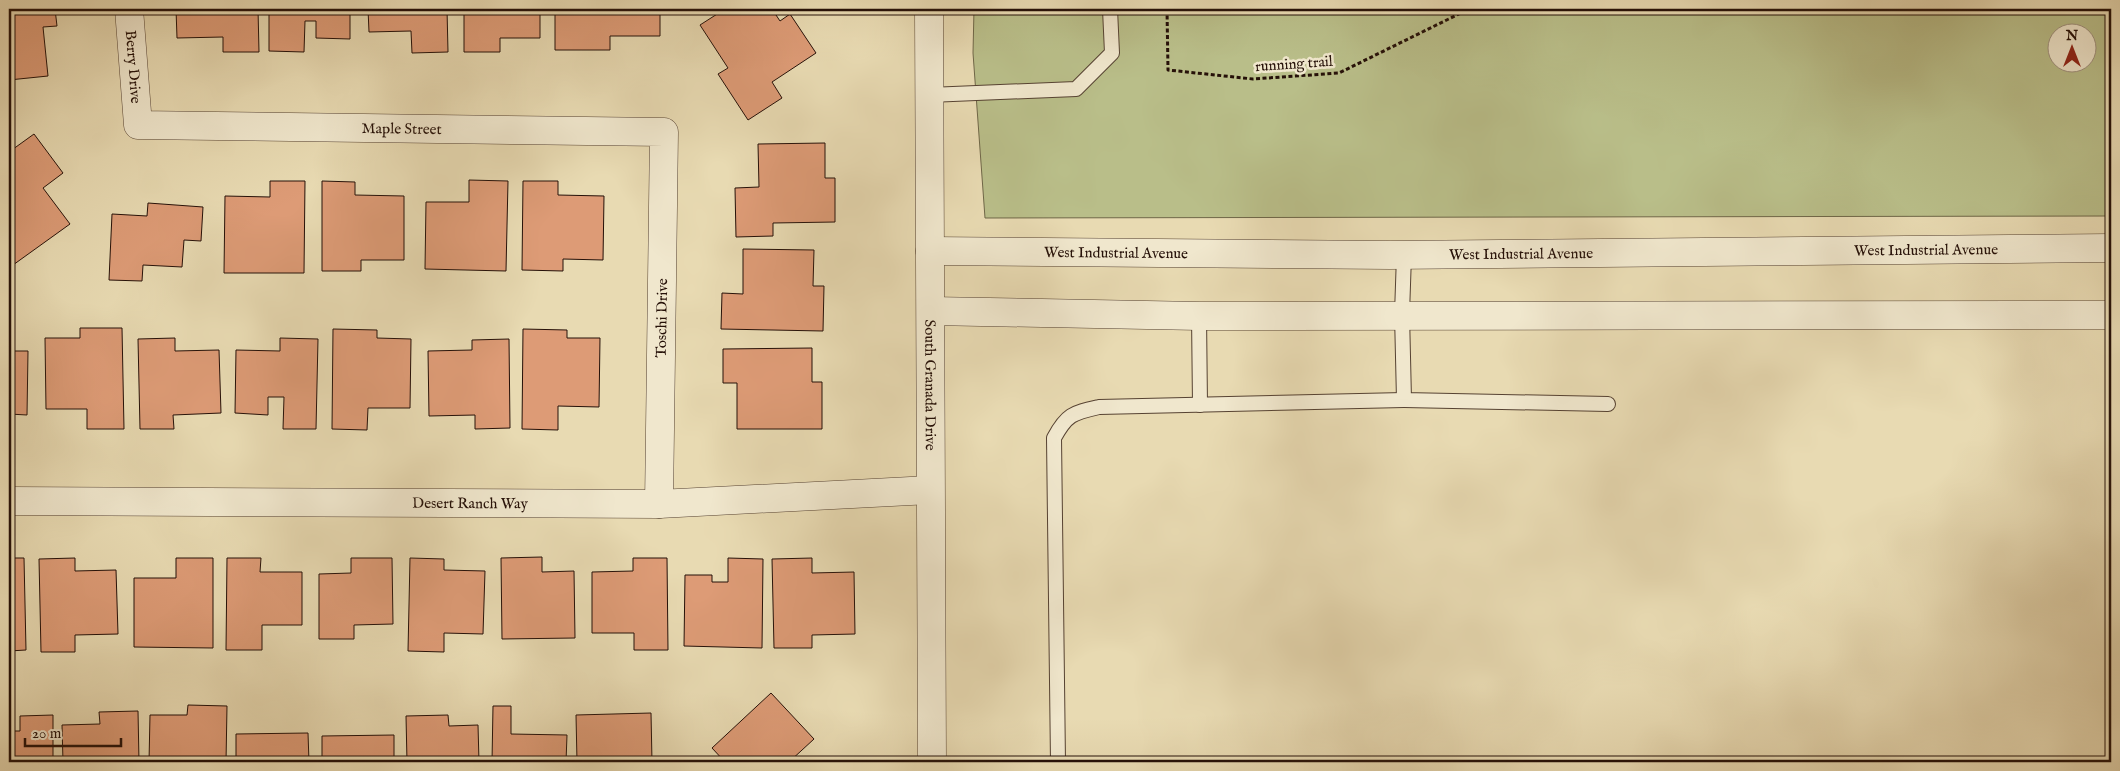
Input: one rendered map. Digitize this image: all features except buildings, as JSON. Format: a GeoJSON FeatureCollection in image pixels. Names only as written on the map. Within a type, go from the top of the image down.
{"type":"FeatureCollection","features":[{"type":"Feature","properties":{"kind":"street","name":"Berry Drive"},"geometry":{"type":"LineString","coordinates":[[129,9],[138,125]]}},
{"type":"Feature","properties":{"kind":"street","name":"South Granada Drive"},"geometry":{"type":"LineString","coordinates":[[929,9],[932,762]]}},
{"type":"Feature","properties":{"kind":"street","name":"Maple Street"},"geometry":{"type":"LineString","coordinates":[[138,125],[664,132]]}},
{"type":"Feature","properties":{"kind":"street","name":"Toschi Drive"},"geometry":{"type":"LineString","coordinates":[[659,504],[664,132]]}},
{"type":"Feature","properties":{"kind":"street","name":"West Industrial Avenue"},"geometry":{"type":"LineString","coordinates":[[930,251],[1404,255],[2111,248]]}},
{"type":"Feature","properties":{"kind":"street"},"geometry":{"type":"LineString","coordinates":[[931,311],[1199,316],[1402,314],[2111,315]]}},
{"type":"Feature","properties":{"kind":"street","name":"Desert Ranch Way"},"geometry":{"type":"LineString","coordinates":[[9,500],[659,504],[930,490]]}},
{"type":"Feature","properties":{"kind":"lane"},"geometry":{"type":"LineString","coordinates":[[929,95],[1076,90],[1112,53],[1110,9]]}},
{"type":"Feature","properties":{"kind":"lane"},"geometry":{"type":"LineString","coordinates":[[1404,255],[1402,314],[1404,400]]}},
{"type":"Feature","properties":{"kind":"lane"},"geometry":{"type":"LineString","coordinates":[[1199,316],[1200,405]]}},
{"type":"Feature","properties":{"kind":"lane"},"geometry":{"type":"LineString","coordinates":[[1058,762],[1054,438],[1062,424],[1072,414],[1099,407],[1404,400],[1608,404]]}},
{"type":"Feature","properties":{"kind":"path","name":"running trail"},"geometry":{"type":"LineString","coordinates":[[1167,9],[1168,70],[1253,79],[1339,73],[1469,9]]}},
{"type":"Feature","properties":{"kind":"green space"},"geometry":{"type":"Polygon","coordinates":[[[974,9],[2111,9],[2111,216],[985,218],[973,53],[974,9]]]}}]}
